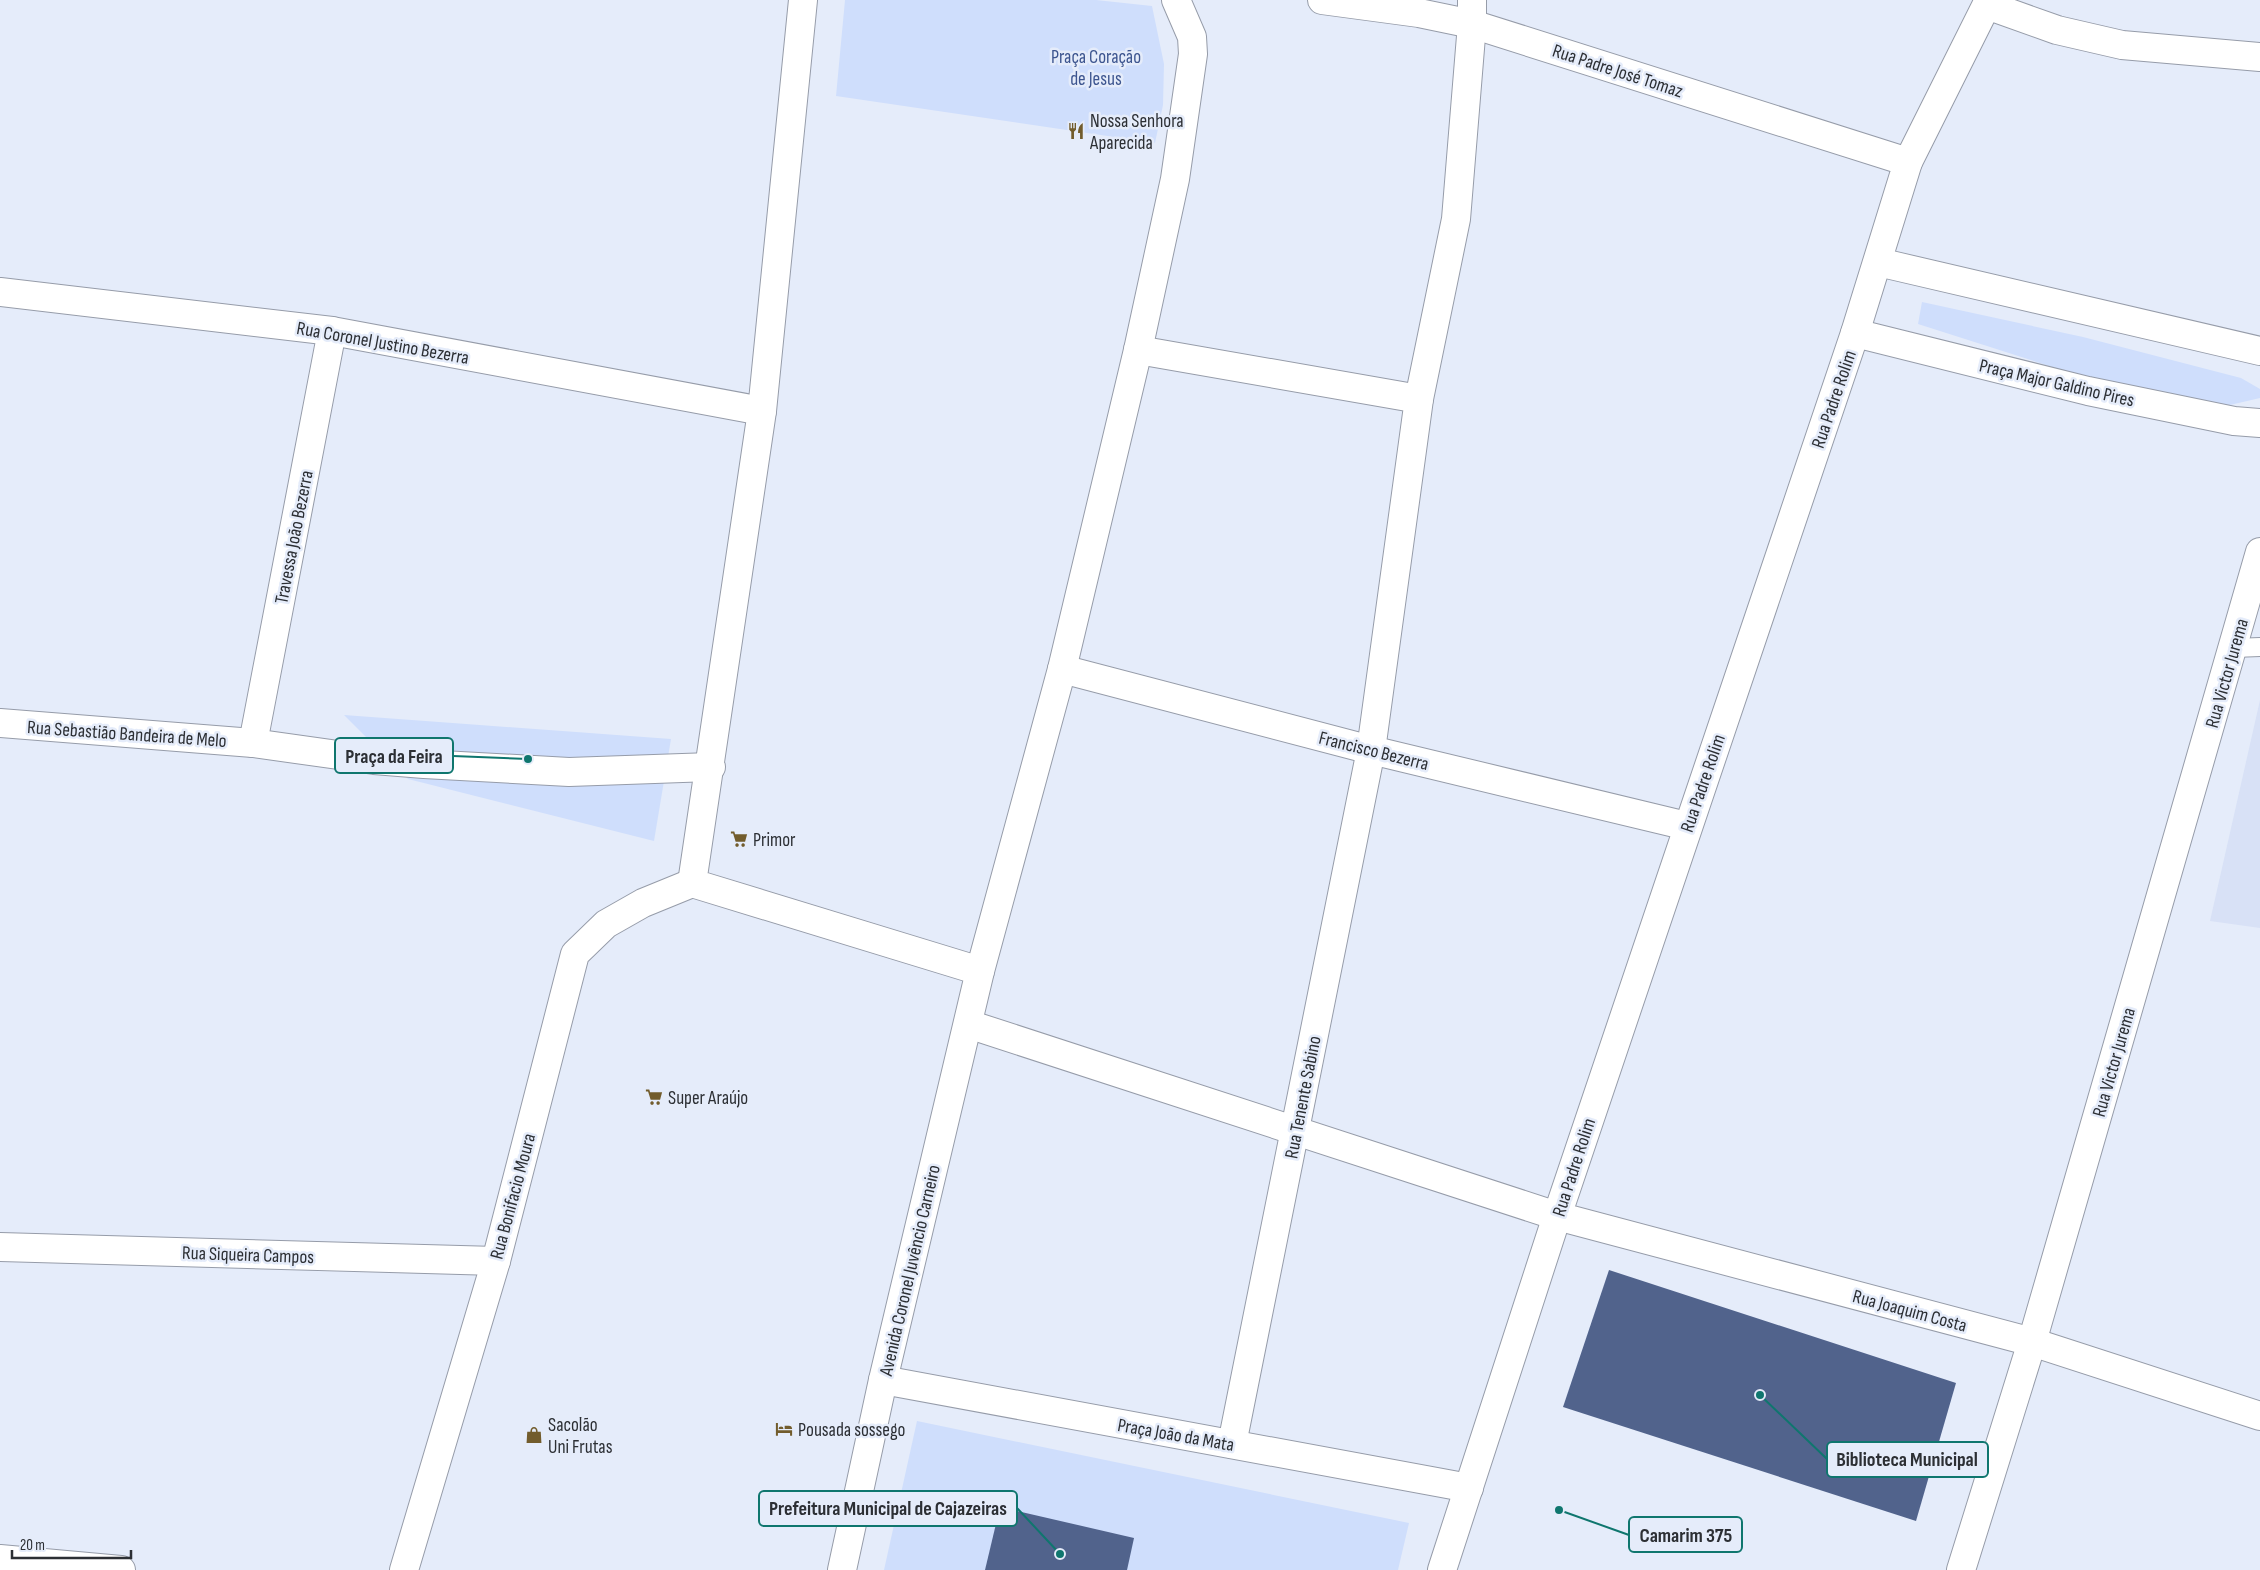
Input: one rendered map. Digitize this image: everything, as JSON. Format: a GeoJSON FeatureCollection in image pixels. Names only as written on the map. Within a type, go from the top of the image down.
{"type":"FeatureCollection","features":[{"type":"Feature","properties":{"kind":"street"},"geometry":{"type":"LineString","coordinates":[[803,0],[762,411],[711,767],[692,883],[980,971]]}},
{"type":"Feature","properties":{"kind":"street","name":"Avenida Coronel Juvêncio Carneiro"},"geometry":{"type":"LineString","coordinates":[[842,1570],[883,1380],[980,971],[1062,669],[1138,350],[1175,179],[1193,54],[1192,37],[1176,0]]}},
{"type":"Feature","properties":{"kind":"street","name":"Rua Padre José Tomaz"},"geometry":{"type":"LineString","coordinates":[[1322,0],[1419,6],[1472,12],[1908,162]]}},
{"type":"Feature","properties":{"kind":"street"},"geometry":{"type":"LineString","coordinates":[[1988,3],[2057,30],[2122,45],[2260,57]]}},
{"type":"Feature","properties":{"kind":"street","name":"Rua Padre Rolim"},"geometry":{"type":"LineString","coordinates":[[1442,1570],[1687,826],[1855,333],[1908,162],[1988,3]]}},
{"type":"Feature","properties":{"kind":"street","name":"Rua Tenente Sabino"},"geometry":{"type":"LineString","coordinates":[[1232,1444],[1371,750],[1419,399],[1456,219],[1472,12]]}},
{"type":"Feature","properties":{"kind":"street"},"geometry":{"type":"LineString","coordinates":[[1878,262],[2260,352]]}},
{"type":"Feature","properties":{"kind":"street","name":"Rua Coronel Justino Bezerra"},"geometry":{"type":"LineString","coordinates":[[0,292],[332,331],[762,411]]}},
{"type":"Feature","properties":{"kind":"street","name":"Travessa João Bezerra"},"geometry":{"type":"LineString","coordinates":[[253,742],[332,331]]}},
{"type":"Feature","properties":{"kind":"street","name":"Praça Major Galdino Pires"},"geometry":{"type":"LineString","coordinates":[[1855,333],[2088,391],[2234,421],[2260,423]]}},
{"type":"Feature","properties":{"kind":"street"},"geometry":{"type":"LineString","coordinates":[[1138,350],[1419,399]]}},
{"type":"Feature","properties":{"kind":"street","name":"Rua Victor Jurema"},"geometry":{"type":"LineString","coordinates":[[1961,1570],[2247,648],[2260,552]]}},
{"type":"Feature","properties":{"kind":"street","name":"Francisco Bezerra"},"geometry":{"type":"LineString","coordinates":[[1062,669],[1371,750],[1687,826]]}},
{"type":"Feature","properties":{"kind":"street","name":"Rua Sebastião Bandeira de Melo"},"geometry":{"type":"LineString","coordinates":[[0,723],[253,742],[374,760],[424,764],[569,772],[711,767]]}},
{"type":"Feature","properties":{"kind":"street","name":"Rua Bonifacio Moura"},"geometry":{"type":"LineString","coordinates":[[404,1570],[496,1262],[575,954],[606,924],[642,904],[692,883]]}},
{"type":"Feature","properties":{"kind":"street","name":"Rua Joaquim Costa"},"geometry":{"type":"LineString","coordinates":[[968,1024],[1557,1216],[2032,1342],[2260,1416]]}},
{"type":"Feature","properties":{"kind":"street","name":"Rua Siqueira Campos"},"geometry":{"type":"LineString","coordinates":[[0,1247],[496,1262]]}},
{"type":"Feature","properties":{"kind":"street","name":"Praça João da Mata"},"geometry":{"type":"LineString","coordinates":[[883,1380],[1469,1488]]}},
{"type":"Feature","properties":{"kind":"street"},"geometry":{"type":"LineString","coordinates":[[0,1559],[121,1570]]}},
{"type":"Feature","properties":{"kind":"shaded area"},"geometry":{"type":"Polygon","coordinates":[[[2260,700],[2260,928],[2210,921],[2260,700]]]}},
{"type":"Feature","properties":{"kind":"green space","name":"Praça Coração de Jesus"},"geometry":{"type":"Polygon","coordinates":[[[845,0],[1096,0],[1152,6],[1164,64],[1163,105],[1155,143],[836,96],[845,0]]]}},
{"type":"Feature","properties":{"kind":"green space"},"geometry":{"type":"Polygon","coordinates":[[[1922,302],[2083,337],[2241,378],[2260,389],[2260,398],[2217,408],[2112,386],[1918,324],[1922,302]]]}},
{"type":"Feature","properties":{"kind":"green space"},"geometry":{"type":"Polygon","coordinates":[[[344,715],[671,739],[654,841],[408,779],[344,715]]]}},
{"type":"Feature","properties":{"kind":"green space"},"geometry":{"type":"Polygon","coordinates":[[[917,1421],[1409,1523],[1398,1570],[884,1570],[917,1421]]]}},
{"type":"Feature","properties":{"kind":"building"},"geometry":{"type":"Polygon","coordinates":[[[1609,1270],[1956,1383],[1916,1521],[1563,1407],[1609,1270]]]}},
{"type":"Feature","properties":{"kind":"building"},"geometry":{"type":"Polygon","coordinates":[[[1000,1507],[1134,1538],[1127,1570],[985,1570],[1000,1507]]]}},
{"type":"Feature","properties":{"kind":"place","name":"Nossa Senhora Aparecida"},"geometry":{"type":"Point","coordinates":[1076,131]}},
{"type":"Feature","properties":{"kind":"place","name":"Praça da Feira"},"geometry":{"type":"Point","coordinates":[528,759]}},
{"type":"Feature","properties":{"kind":"place","name":"Primor"},"geometry":{"type":"Point","coordinates":[739,839]}},
{"type":"Feature","properties":{"kind":"place","name":"Super Araújo"},"geometry":{"type":"Point","coordinates":[654,1097]}},
{"type":"Feature","properties":{"kind":"place","name":"Biblioteca Municipal"},"geometry":{"type":"Point","coordinates":[1760,1395]}},
{"type":"Feature","properties":{"kind":"place","name":"Pousada sossego"},"geometry":{"type":"Point","coordinates":[784,1429]}},
{"type":"Feature","properties":{"kind":"place","name":"Sacolão Uni Frutas"},"geometry":{"type":"Point","coordinates":[534,1435]}},
{"type":"Feature","properties":{"kind":"place","name":"Camarim 375"},"geometry":{"type":"Point","coordinates":[1559,1510]}},
{"type":"Feature","properties":{"kind":"place","name":"Prefeitura Municipal de Cajazeiras"},"geometry":{"type":"Point","coordinates":[1060,1554]}}]}
